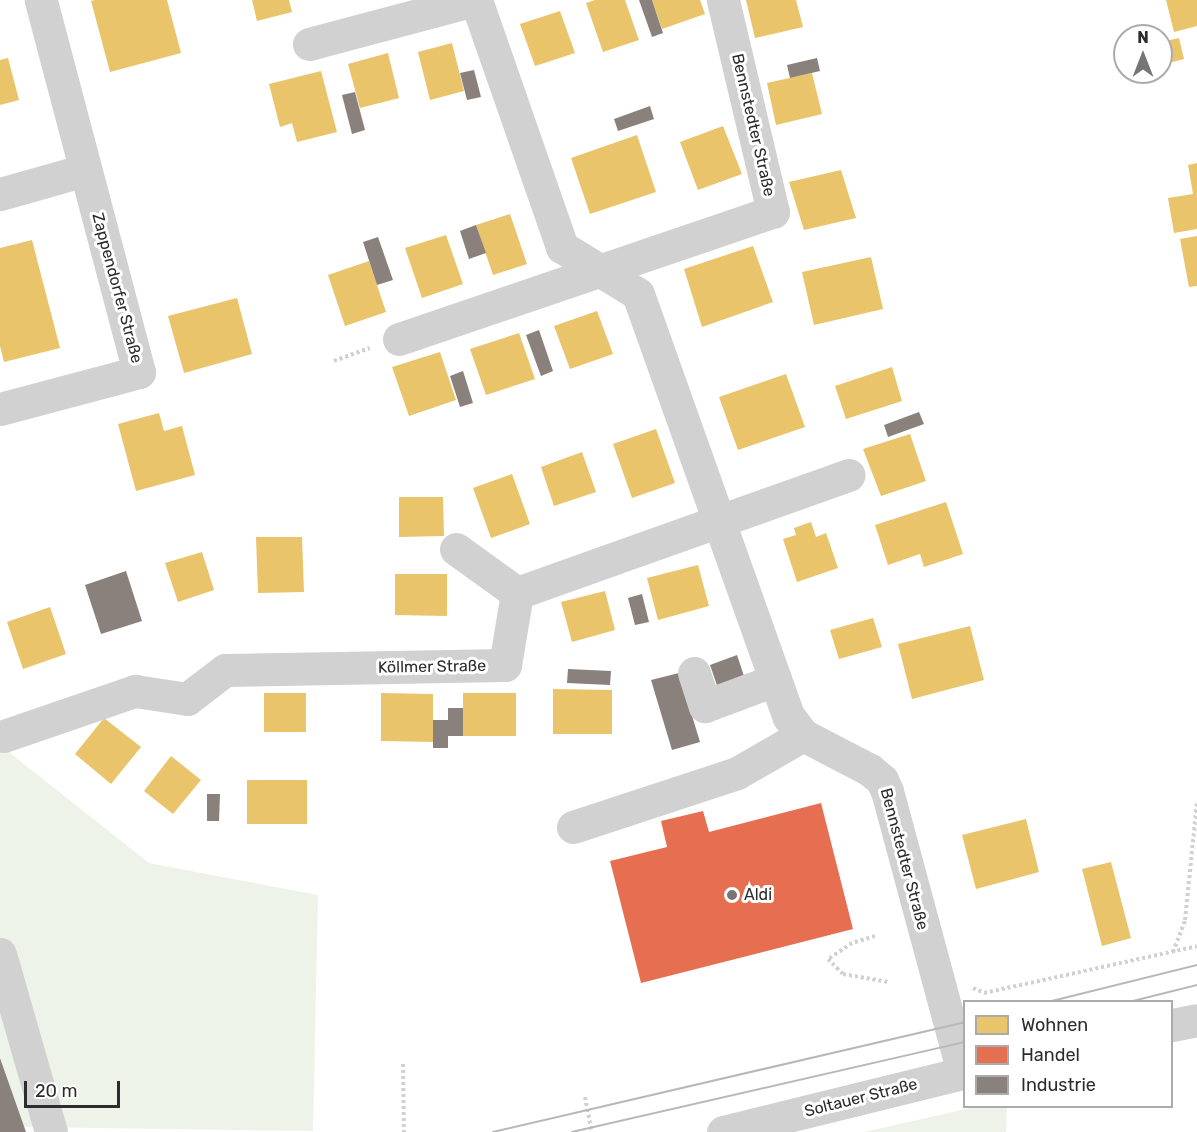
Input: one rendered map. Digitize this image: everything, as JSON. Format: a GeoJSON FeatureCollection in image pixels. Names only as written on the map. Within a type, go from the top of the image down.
{"type":"FeatureCollection","features":[{"type":"Feature","properties":{"kind":"street","name":"Zappendorfer Straße"},"geometry":{"type":"LineString","coordinates":[[0,409],[139,372],[41,0]]}},
{"type":"Feature","properties":{"kind":"street","name":"Bennstedter Straße"},"geometry":{"type":"LineString","coordinates":[[309,44],[475,0],[562,247],[638,294],[789,717],[803,735],[870,770],[882,780],[888,791],[963,1069]]}},
{"type":"Feature","properties":{"kind":"street","name":"Bennstedter Straße"},"geometry":{"type":"LineString","coordinates":[[399,339],[773,212],[723,0]]}},
{"type":"Feature","properties":{"kind":"street"},"geometry":{"type":"LineString","coordinates":[[0,194],[85,170]]}},
{"type":"Feature","properties":{"kind":"street"},"geometry":{"type":"LineString","coordinates":[[456,549],[517,593],[849,475]]}},
{"type":"Feature","properties":{"kind":"street","name":"Köllmer Straße"},"geometry":{"type":"LineString","coordinates":[[4,736],[135,691],[187,699],[225,670],[505,666],[517,593]]}},
{"type":"Feature","properties":{"kind":"street"},"geometry":{"type":"LineString","coordinates":[[694,673],[705,706],[775,680]]}},
{"type":"Feature","properties":{"kind":"street"},"geometry":{"type":"LineString","coordinates":[[573,827],[737,773],[803,735]]}},
{"type":"Feature","properties":{"kind":"street"},"geometry":{"type":"LineString","coordinates":[[0,954],[51,1132]]}},
{"type":"Feature","properties":{"kind":"street"},"geometry":{"type":"LineString","coordinates":[[1173,1025],[1197,1020]]}},
{"type":"Feature","properties":{"kind":"street","name":"Soltauer Straße"},"geometry":{"type":"LineString","coordinates":[[723,1132],[963,1073]]}},
{"type":"Feature","properties":{"kind":"path"},"geometry":{"type":"LineString","coordinates":[[1173,952],[1185,920],[1197,802]]}},
{"type":"Feature","properties":{"kind":"path"},"geometry":{"type":"LineString","coordinates":[[875,936],[852,943],[828,959],[843,974],[888,982]]}},
{"type":"Feature","properties":{"kind":"path"},"geometry":{"type":"LineString","coordinates":[[965,983],[984,993],[1197,946]]}},
{"type":"Feature","properties":{"kind":"path"},"geometry":{"type":"LineString","coordinates":[[403,1064],[404,1132]]}},
{"type":"Feature","properties":{"kind":"path"},"geometry":{"type":"LineString","coordinates":[[585,1097],[592,1132]]}},
{"type":"Feature","properties":{"kind":"shaded area"},"geometry":{"type":"Polygon","coordinates":[[[0,726],[10,753],[149,863],[318,895],[313,1131],[24,1127],[0,1057],[0,726]]]}},
{"type":"Feature","properties":{"kind":"shaded area"},"geometry":{"type":"Polygon","coordinates":[[[970,1108],[1007,1108],[1006,1132],[864,1132],[970,1108]]]}},
{"type":"Feature","properties":{"kind":"building: Wohnen"},"geometry":{"type":"Polygon","coordinates":[[[167,0],[181,53],[110,72],[91,1],[167,0]]]}},
{"type":"Feature","properties":{"kind":"building: Wohnen"},"geometry":{"type":"Polygon","coordinates":[[[252,0],[289,0],[292,12],[257,21],[252,0]]]}},
{"type":"Feature","properties":{"kind":"building: Wohnen"},"geometry":{"type":"Polygon","coordinates":[[[595,0],[625,0],[639,40],[603,52],[586,3],[595,0]]]}},
{"type":"Feature","properties":{"kind":"building: Wohnen"},"geometry":{"type":"Polygon","coordinates":[[[652,0],[700,0],[705,14],[662,29],[652,0]]]}},
{"type":"Feature","properties":{"kind":"building: Wohnen"},"geometry":{"type":"Polygon","coordinates":[[[746,0],[796,0],[803,27],[755,38],[746,0]]]}},
{"type":"Feature","properties":{"kind":"building: Wohnen"},"geometry":{"type":"Polygon","coordinates":[[[1166,0],[1197,0],[1197,26],[1174,32],[1166,0]]]}},
{"type":"Feature","properties":{"kind":"building: Wohnen"},"geometry":{"type":"Polygon","coordinates":[[[560,11],[575,53],[535,66],[520,24],[560,11]]]}},
{"type":"Feature","properties":{"kind":"building: Wohnen"},"geometry":{"type":"Polygon","coordinates":[[[1179,38],[1184,59],[1173,62],[1173,39],[1179,38]]]}},
{"type":"Feature","properties":{"kind":"building: Wohnen"},"geometry":{"type":"Polygon","coordinates":[[[452,43],[464,91],[430,100],[418,52],[452,43]]]}},
{"type":"Feature","properties":{"kind":"building: Wohnen"},"geometry":{"type":"Polygon","coordinates":[[[388,53],[399,98],[360,108],[348,64],[388,53]]]}},
{"type":"Feature","properties":{"kind":"building: Wohnen"},"geometry":{"type":"Polygon","coordinates":[[[8,58],[19,100],[0,105],[0,60],[8,58]]]}},
{"type":"Feature","properties":{"kind":"building: Wohnen"},"geometry":{"type":"Polygon","coordinates":[[[321,71],[337,132],[297,142],[292,123],[280,127],[269,84],[321,71]]]}},
{"type":"Feature","properties":{"kind":"building: Wohnen"},"geometry":{"type":"Polygon","coordinates":[[[812,73],[822,114],[776,125],[767,83],[812,73]]]}},
{"type":"Feature","properties":{"kind":"building: Wohnen"},"geometry":{"type":"Polygon","coordinates":[[[723,126],[742,174],[698,190],[680,142],[723,126]]]}},
{"type":"Feature","properties":{"kind":"building: Wohnen"},"geometry":{"type":"Polygon","coordinates":[[[637,135],[656,192],[590,214],[571,158],[637,135]]]}},
{"type":"Feature","properties":{"kind":"building: Wohnen"},"geometry":{"type":"Polygon","coordinates":[[[1197,163],[1197,229],[1174,233],[1168,198],[1193,194],[1188,165],[1197,163]]]}},
{"type":"Feature","properties":{"kind":"building: Wohnen"},"geometry":{"type":"Polygon","coordinates":[[[841,170],[856,218],[804,230],[789,182],[841,170]]]}},
{"type":"Feature","properties":{"kind":"building: Wohnen"},"geometry":{"type":"Polygon","coordinates":[[[510,214],[527,264],[493,275],[476,225],[510,214]]]}},
{"type":"Feature","properties":{"kind":"building: Wohnen"},"geometry":{"type":"Polygon","coordinates":[[[446,235],[463,284],[422,298],[405,248],[446,235]]]}},
{"type":"Feature","properties":{"kind":"building: Wohnen"},"geometry":{"type":"Polygon","coordinates":[[[1197,236],[1197,286],[1189,287],[1180,239],[1197,236]]]}},
{"type":"Feature","properties":{"kind":"building: Wohnen"},"geometry":{"type":"Polygon","coordinates":[[[32,240],[60,348],[4,362],[0,346],[0,248],[32,240]]]}},
{"type":"Feature","properties":{"kind":"building: Wohnen"},"geometry":{"type":"Polygon","coordinates":[[[753,246],[773,302],[702,327],[684,269],[753,246]]]}},
{"type":"Feature","properties":{"kind":"building: Wohnen"},"geometry":{"type":"Polygon","coordinates":[[[871,257],[883,309],[814,325],[802,272],[871,257]]]}},
{"type":"Feature","properties":{"kind":"building: Wohnen"},"geometry":{"type":"Polygon","coordinates":[[[369,261],[386,312],[345,326],[328,275],[369,261]]]}},
{"type":"Feature","properties":{"kind":"building: Wohnen"},"geometry":{"type":"Polygon","coordinates":[[[237,298],[252,354],[184,373],[168,316],[237,298]]]}},
{"type":"Feature","properties":{"kind":"building: Wohnen"},"geometry":{"type":"Polygon","coordinates":[[[597,311],[613,354],[570,369],[554,326],[597,311]]]}},
{"type":"Feature","properties":{"kind":"building: Wohnen"},"geometry":{"type":"Polygon","coordinates":[[[519,333],[535,379],[486,395],[470,349],[519,333]]]}},
{"type":"Feature","properties":{"kind":"building: Wohnen"},"geometry":{"type":"Polygon","coordinates":[[[440,352],[456,400],[409,416],[392,367],[440,352]]]}},
{"type":"Feature","properties":{"kind":"building: Wohnen"},"geometry":{"type":"Polygon","coordinates":[[[892,367],[902,401],[846,419],[835,386],[892,367]]]}},
{"type":"Feature","properties":{"kind":"building: Wohnen"},"geometry":{"type":"Polygon","coordinates":[[[786,374],[805,427],[738,450],[719,397],[786,374]]]}},
{"type":"Feature","properties":{"kind":"building: Wohnen"},"geometry":{"type":"Polygon","coordinates":[[[159,413],[164,431],[182,426],[195,475],[136,491],[118,424],[159,413]]]}},
{"type":"Feature","properties":{"kind":"building: Wohnen"},"geometry":{"type":"Polygon","coordinates":[[[656,429],[675,483],[632,498],[613,444],[656,429]]]}},
{"type":"Feature","properties":{"kind":"building: Wohnen"},"geometry":{"type":"Polygon","coordinates":[[[910,434],[926,481],[881,496],[863,449],[910,434]]]}},
{"type":"Feature","properties":{"kind":"building: Wohnen"},"geometry":{"type":"Polygon","coordinates":[[[582,452],[596,492],[554,506],[541,467],[582,452]]]}},
{"type":"Feature","properties":{"kind":"building: Wohnen"},"geometry":{"type":"Polygon","coordinates":[[[512,474],[530,524],[491,538],[473,488],[512,474]]]}},
{"type":"Feature","properties":{"kind":"building: Wohnen"},"geometry":{"type":"Polygon","coordinates":[[[399,497],[443,497],[444,536],[399,537],[399,497]]]}},
{"type":"Feature","properties":{"kind":"building: Wohnen"},"geometry":{"type":"Polygon","coordinates":[[[946,502],[963,554],[924,567],[920,554],[888,565],[875,525],[946,502]]]}},
{"type":"Feature","properties":{"kind":"building: Wohnen"},"geometry":{"type":"Polygon","coordinates":[[[811,522],[816,537],[826,533],[838,568],[797,582],[783,539],[796,535],[794,528],[811,522]]]}},
{"type":"Feature","properties":{"kind":"building: Wohnen"},"geometry":{"type":"Polygon","coordinates":[[[256,537],[302,537],[304,592],[258,593],[256,537]]]}},
{"type":"Feature","properties":{"kind":"building: Wohnen"},"geometry":{"type":"Polygon","coordinates":[[[202,552],[214,590],[178,602],[165,563],[202,552]]]}},
{"type":"Feature","properties":{"kind":"building: Wohnen"},"geometry":{"type":"Polygon","coordinates":[[[698,565],[709,606],[658,620],[647,578],[698,565]]]}},
{"type":"Feature","properties":{"kind":"building: Wohnen"},"geometry":{"type":"Polygon","coordinates":[[[395,574],[447,574],[447,616],[395,615],[395,574]]]}},
{"type":"Feature","properties":{"kind":"building: Wohnen"},"geometry":{"type":"Polygon","coordinates":[[[605,591],[615,630],[572,642],[561,602],[605,591]]]}},
{"type":"Feature","properties":{"kind":"building: Wohnen"},"geometry":{"type":"Polygon","coordinates":[[[50,607],[66,654],[23,669],[7,622],[50,607]]]}},
{"type":"Feature","properties":{"kind":"building: Wohnen"},"geometry":{"type":"Polygon","coordinates":[[[873,618],[882,647],[839,659],[830,630],[873,618]]]}},
{"type":"Feature","properties":{"kind":"building: Wohnen"},"geometry":{"type":"Polygon","coordinates":[[[970,626],[984,680],[912,699],[898,644],[970,626]]]}},
{"type":"Feature","properties":{"kind":"building: Wohnen"},"geometry":{"type":"Polygon","coordinates":[[[553,689],[612,690],[612,734],[553,734],[553,689]]]}},
{"type":"Feature","properties":{"kind":"building: Wohnen"},"geometry":{"type":"Polygon","coordinates":[[[264,693],[306,693],[306,732],[264,732],[264,693]]]}},
{"type":"Feature","properties":{"kind":"building: Wohnen"},"geometry":{"type":"Polygon","coordinates":[[[381,693],[433,694],[433,742],[381,741],[381,693]]]}},
{"type":"Feature","properties":{"kind":"building: Wohnen"},"geometry":{"type":"Polygon","coordinates":[[[463,693],[516,693],[516,736],[463,736],[463,693]]]}},
{"type":"Feature","properties":{"kind":"building: Wohnen"},"geometry":{"type":"Polygon","coordinates":[[[104,718],[141,747],[111,784],[75,754],[104,718]]]}},
{"type":"Feature","properties":{"kind":"building: Wohnen"},"geometry":{"type":"Polygon","coordinates":[[[171,756],[201,780],[173,814],[144,791],[171,756]]]}},
{"type":"Feature","properties":{"kind":"building: Wohnen"},"geometry":{"type":"Polygon","coordinates":[[[247,780],[307,780],[307,824],[247,824],[247,780]]]}},
{"type":"Feature","properties":{"kind":"building: Wohnen"},"geometry":{"type":"Polygon","coordinates":[[[1026,819],[1039,872],[976,889],[962,835],[1026,819]]]}},
{"type":"Feature","properties":{"kind":"building: Wohnen"},"geometry":{"type":"Polygon","coordinates":[[[1111,862],[1131,938],[1102,946],[1082,869],[1111,862]]]}},
{"type":"Feature","properties":{"kind":"building: Handel","name":"Aldi"},"geometry":{"type":"Polygon","coordinates":[[[821,803],[853,929],[641,983],[610,861],[667,847],[661,821],[703,811],[709,832],[821,803]]]}},
{"type":"Feature","properties":{"kind":"building: Industrie"},"geometry":{"type":"Polygon","coordinates":[[[639,0],[652,0],[663,33],[652,37],[639,0]]]}},
{"type":"Feature","properties":{"kind":"building: Industrie"},"geometry":{"type":"Polygon","coordinates":[[[817,58],[820,71],[790,78],[787,65],[817,58]]]}},
{"type":"Feature","properties":{"kind":"building: Industrie"},"geometry":{"type":"Polygon","coordinates":[[[474,70],[481,97],[467,100],[460,73],[474,70]]]}},
{"type":"Feature","properties":{"kind":"building: Industrie"},"geometry":{"type":"Polygon","coordinates":[[[355,92],[365,130],[352,134],[342,95],[355,92]]]}},
{"type":"Feature","properties":{"kind":"building: Industrie"},"geometry":{"type":"Polygon","coordinates":[[[650,106],[654,119],[618,131],[614,119],[650,106]]]}},
{"type":"Feature","properties":{"kind":"building: Industrie"},"geometry":{"type":"Polygon","coordinates":[[[476,225],[486,253],[469,259],[460,231],[476,225]]]}},
{"type":"Feature","properties":{"kind":"building: Industrie"},"geometry":{"type":"Polygon","coordinates":[[[378,237],[393,280],[377,285],[363,242],[378,237]]]}},
{"type":"Feature","properties":{"kind":"building: Industrie"},"geometry":{"type":"Polygon","coordinates":[[[539,330],[553,371],[541,376],[526,335],[539,330]]]}},
{"type":"Feature","properties":{"kind":"building: Industrie"},"geometry":{"type":"Polygon","coordinates":[[[463,371],[473,403],[460,407],[450,376],[463,371]]]}},
{"type":"Feature","properties":{"kind":"building: Industrie"},"geometry":{"type":"Polygon","coordinates":[[[919,412],[924,424],[888,437],[884,425],[919,412]]]}},
{"type":"Feature","properties":{"kind":"building: Industrie"},"geometry":{"type":"Polygon","coordinates":[[[126,571],[142,621],[101,634],[85,585],[126,571]]]}},
{"type":"Feature","properties":{"kind":"building: Industrie"},"geometry":{"type":"Polygon","coordinates":[[[642,594],[649,622],[635,625],[628,598],[642,594]]]}},
{"type":"Feature","properties":{"kind":"building: Industrie"},"geometry":{"type":"Polygon","coordinates":[[[737,655],[746,682],[719,691],[710,665],[737,655]]]}},
{"type":"Feature","properties":{"kind":"building: Industrie"},"geometry":{"type":"Polygon","coordinates":[[[568,669],[611,671],[610,685],[567,683],[568,669]]]}},
{"type":"Feature","properties":{"kind":"building: Industrie"},"geometry":{"type":"Polygon","coordinates":[[[679,673],[700,742],[672,750],[651,680],[679,673]]]}},
{"type":"Feature","properties":{"kind":"building: Industrie"},"geometry":{"type":"Polygon","coordinates":[[[448,708],[463,708],[463,736],[448,736],[448,748],[433,748],[433,720],[448,720],[448,708]]]}},
{"type":"Feature","properties":{"kind":"building: Industrie"},"geometry":{"type":"Polygon","coordinates":[[[207,794],[220,794],[219,821],[207,821],[207,794]]]}},
{"type":"Feature","properties":{"kind":"building: Industrie"},"geometry":{"type":"Polygon","coordinates":[[[0,1058],[26,1132],[0,1132],[0,1058]]]}},
{"type":"Feature","properties":{"kind":"tram line"},"geometry":{"type":"LineString","coordinates":[[1056,1000],[1197,965]]}},
{"type":"Feature","properties":{"kind":"tram line"},"geometry":{"type":"LineString","coordinates":[[1137,1000],[1197,985]]}},
{"type":"Feature","properties":{"kind":"tram line"},"geometry":{"type":"LineString","coordinates":[[493,1132],[963,1022]]}},
{"type":"Feature","properties":{"kind":"tram line"},"geometry":{"type":"LineString","coordinates":[[572,1132],[963,1042]]}},
{"type":"Feature","properties":{"kind":"place","name":"Aldi"},"geometry":{"type":"Point","coordinates":[732,895]}}]}
